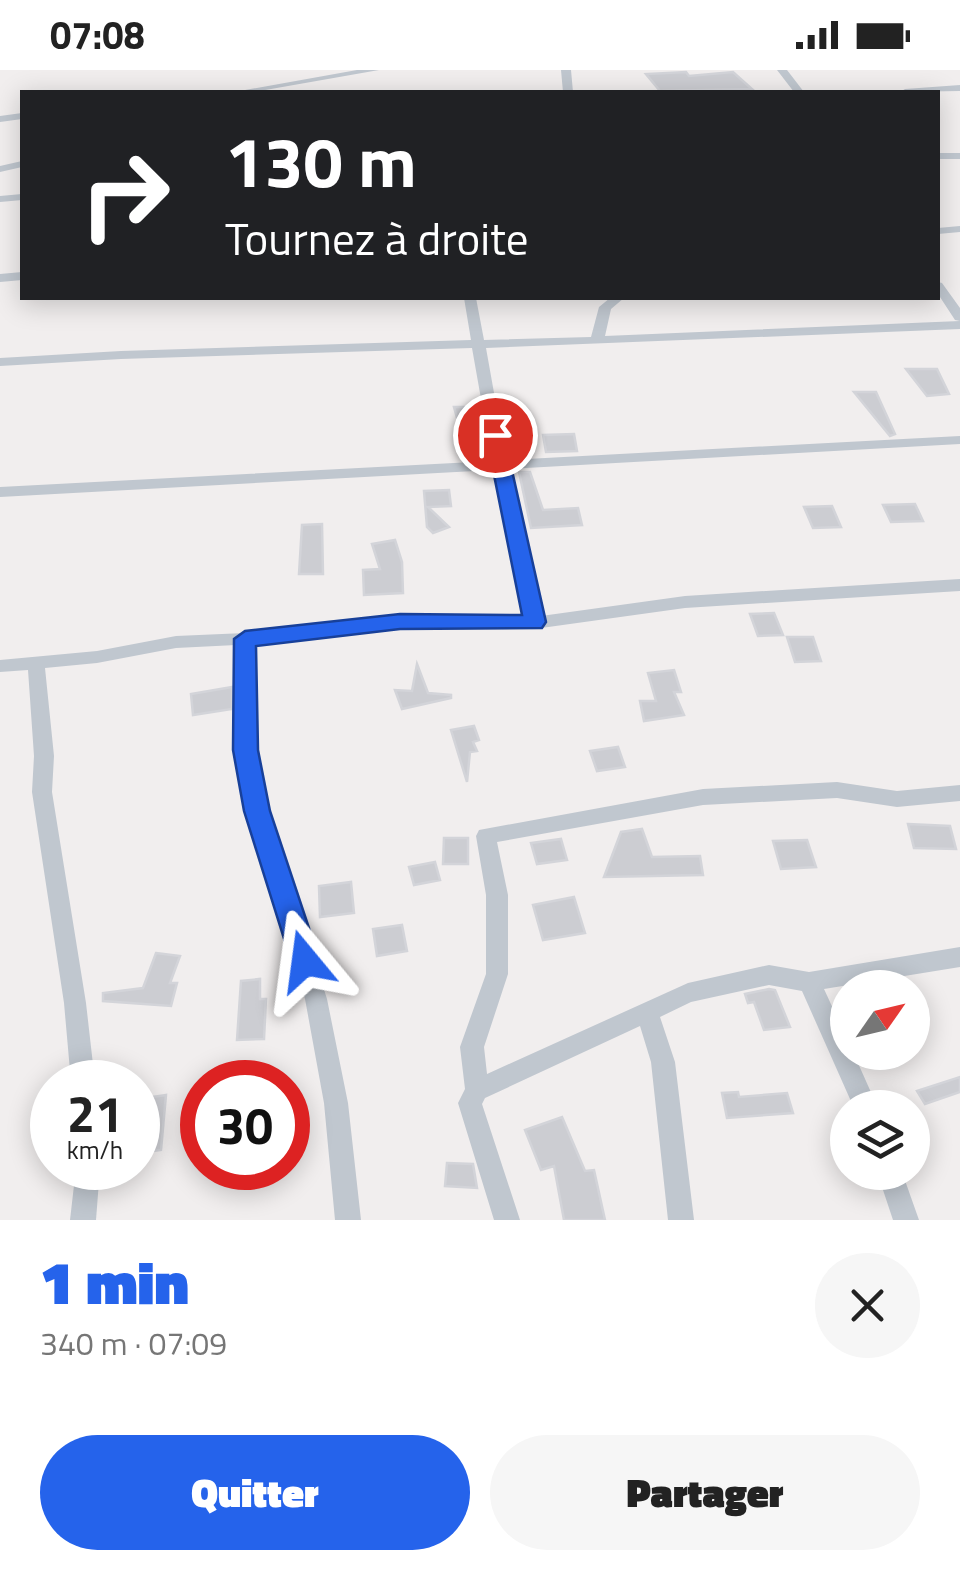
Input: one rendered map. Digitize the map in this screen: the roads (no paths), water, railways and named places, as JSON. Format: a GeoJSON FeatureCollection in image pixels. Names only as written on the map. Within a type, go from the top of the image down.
{"type":"FeatureCollection","features":[{"type":"Feature","properties":{"kind":"street"},"geometry":{"type":"LineString","coordinates":[[252,90],[374,70]]}},
{"type":"Feature","properties":{"kind":"street"},"geometry":{"type":"LineString","coordinates":[[782,70],[797,90]]}},
{"type":"Feature","properties":{"kind":"street"},"geometry":{"type":"LineString","coordinates":[[932,90],[960,88]]}},
{"type":"Feature","properties":{"kind":"street"},"geometry":{"type":"LineString","coordinates":[[940,289],[960,317]]}},
{"type":"Feature","properties":{"kind":"street"},"geometry":{"type":"LineString","coordinates":[[470,300],[500,466],[534,622]]}},
{"type":"Feature","properties":{"kind":"street"},"geometry":{"type":"LineString","coordinates":[[597,341],[604,307],[615,300]]}},
{"type":"Feature","properties":{"kind":"street"},"geometry":{"type":"LineString","coordinates":[[0,362],[480,342],[728,338],[831,329],[960,325]]}},
{"type":"Feature","properties":{"kind":"street"},"geometry":{"type":"LineString","coordinates":[[0,492],[960,440]]}},
{"type":"Feature","properties":{"kind":"street"},"geometry":{"type":"LineString","coordinates":[[0,666],[176,642],[245,639],[400,622],[534,622],[685,602],[960,585]]}},
{"type":"Feature","properties":{"kind":"street"},"geometry":{"type":"LineString","coordinates":[[245,639],[246,750],[257,811],[316,998],[336,1103],[348,1220]]}},
{"type":"Feature","properties":{"kind":"street"},"geometry":{"type":"LineString","coordinates":[[36,664],[44,756],[42,792],[81,1060]]}},
{"type":"Feature","properties":{"kind":"street"},"geometry":{"type":"LineString","coordinates":[[507,1220],[470,1104],[477,1090],[472,1047],[497,974],[497,895],[486,836],[703,797],[837,790],[898,799],[960,793]]}},
{"type":"Feature","properties":{"kind":"street"},"geometry":{"type":"LineString","coordinates":[[477,1090],[688,993],[769,976],[809,982],[960,957]]}},
{"type":"Feature","properties":{"kind":"street"},"geometry":{"type":"LineString","coordinates":[[809,982],[858,1090]]}},
{"type":"Feature","properties":{"kind":"street"},"geometry":{"type":"LineString","coordinates":[[648,1010],[663,1062],[682,1220]]}},
{"type":"Feature","properties":{"kind":"street"},"geometry":{"type":"LineString","coordinates":[[83,1220],[86,1190]]}},
{"type":"Feature","properties":{"kind":"street"},"geometry":{"type":"LineString","coordinates":[[896,1190],[906,1220]]}}]}
